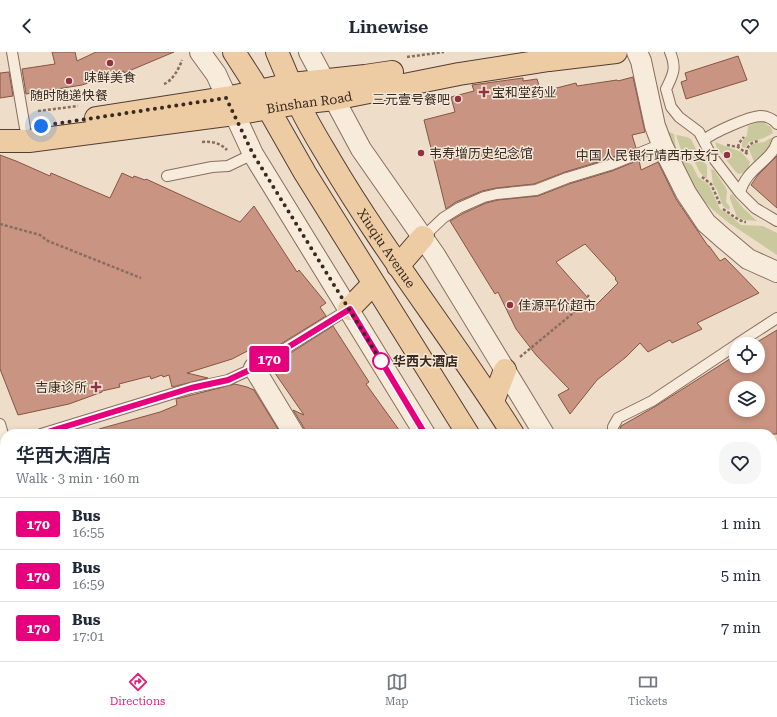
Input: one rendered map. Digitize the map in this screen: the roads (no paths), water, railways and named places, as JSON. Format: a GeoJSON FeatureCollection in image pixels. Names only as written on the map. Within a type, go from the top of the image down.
{"type":"FeatureCollection","features":[{"type":"Feature","properties":{"kind":"main road"},"geometry":{"type":"LineString","coordinates":[[234,52],[305,173],[465,429]]}},
{"type":"Feature","properties":{"kind":"main road","name":"Xiuqiu Avenue"},"geometry":{"type":"LineString","coordinates":[[276,52],[295,93],[330,160],[398,266],[493,401],[510,429]]}},
{"type":"Feature","properties":{"kind":"main road","name":"Binshan Road"},"geometry":{"type":"LineString","coordinates":[[329,89],[365,76],[472,58],[518,52]]}},
{"type":"Feature","properties":{"kind":"main road","name":"Binshan Road"},"geometry":{"type":"LineString","coordinates":[[0,141],[29,141],[230,106],[295,93],[459,74],[549,60],[616,52]]}},
{"type":"Feature","properties":{"kind":"main road","name":"Binshan Road"},"geometry":{"type":"LineString","coordinates":[[0,129],[25,128],[230,106]]}},
{"type":"Feature","properties":{"kind":"main road"},"geometry":{"type":"LineString","coordinates":[[398,266],[423,237]]}},
{"type":"Feature","properties":{"kind":"main road"},"geometry":{"type":"LineString","coordinates":[[350,309],[374,284]]}},
{"type":"Feature","properties":{"kind":"main road"},"geometry":{"type":"LineString","coordinates":[[493,401],[512,364]]}},
{"type":"Feature","properties":{"kind":"street"},"geometry":{"type":"LineString","coordinates":[[200,52],[216,74],[253,154],[350,309],[422,429]]}},
{"type":"Feature","properties":{"kind":"street"},"geometry":{"type":"LineString","coordinates":[[310,52],[362,149],[512,364],[542,429]]}},
{"type":"Feature","properties":{"kind":"street"},"geometry":{"type":"LineString","coordinates":[[637,52],[641,61],[655,126],[662,144],[686,193],[706,223],[748,259],[777,272]]}},
{"type":"Feature","properties":{"kind":"street"},"geometry":{"type":"LineString","coordinates":[[254,368],[291,429]]}},
{"type":"Feature","properties":{"kind":"lane"},"geometry":{"type":"LineString","coordinates":[[12,52],[25,128]]}},
{"type":"Feature","properties":{"kind":"lane"},"geometry":{"type":"LineString","coordinates":[[670,52],[674,67],[674,74],[666,89],[671,107],[679,117],[706,138],[711,155],[740,193],[755,208],[777,222]]}},
{"type":"Feature","properties":{"kind":"lane"},"geometry":{"type":"LineString","coordinates":[[706,138],[746,120],[761,116],[769,117],[777,124]]}},
{"type":"Feature","properties":{"kind":"lane"},"geometry":{"type":"LineString","coordinates":[[740,193],[746,179],[771,152],[777,142]]}},
{"type":"Feature","properties":{"kind":"lane"},"geometry":{"type":"LineString","coordinates":[[423,237],[443,218],[472,202],[497,194],[536,190],[567,178],[610,166],[662,144]]}},
{"type":"Feature","properties":{"kind":"lane"},"geometry":{"type":"LineString","coordinates":[[167,176],[212,167],[228,166],[253,154]]}},
{"type":"Feature","properties":{"kind":"lane"},"geometry":{"type":"LineString","coordinates":[[57,429],[191,388],[228,380],[254,368],[350,309]]}},
{"type":"Feature","properties":{"kind":"lane"},"geometry":{"type":"LineString","coordinates":[[748,337],[777,318]]}},
{"type":"Feature","properties":{"kind":"lane"},"geometry":{"type":"LineString","coordinates":[[613,429],[618,418],[652,401],[729,349]]}},
{"type":"Feature","properties":{"kind":"place","name":"味鲜美食"},"geometry":{"type":"Point","coordinates":[110,63]}},
{"type":"Feature","properties":{"kind":"place","name":"随时随递快餐"},"geometry":{"type":"Point","coordinates":[69,81]}},
{"type":"Feature","properties":{"kind":"place","name":"宝和堂药业"},"geometry":{"type":"Point","coordinates":[484,92]}},
{"type":"Feature","properties":{"kind":"place","name":"三元壹号餐吧"},"geometry":{"type":"Point","coordinates":[458,99]}},
{"type":"Feature","properties":{"kind":"place","name":"韦寿增历史纪念馆"},"geometry":{"type":"Point","coordinates":[421,153]}},
{"type":"Feature","properties":{"kind":"place","name":"中国人民银行靖西市支行"},"geometry":{"type":"Point","coordinates":[727,155]}},
{"type":"Feature","properties":{"kind":"place","name":"佳源平价超市"},"geometry":{"type":"Point","coordinates":[510,305]}},
{"type":"Feature","properties":{"kind":"place","name":"华西大酒店"},"geometry":{"type":"Point","coordinates":[381,361]}},
{"type":"Feature","properties":{"kind":"place","name":"吉康诊所"},"geometry":{"type":"Point","coordinates":[96,387]}}]}
